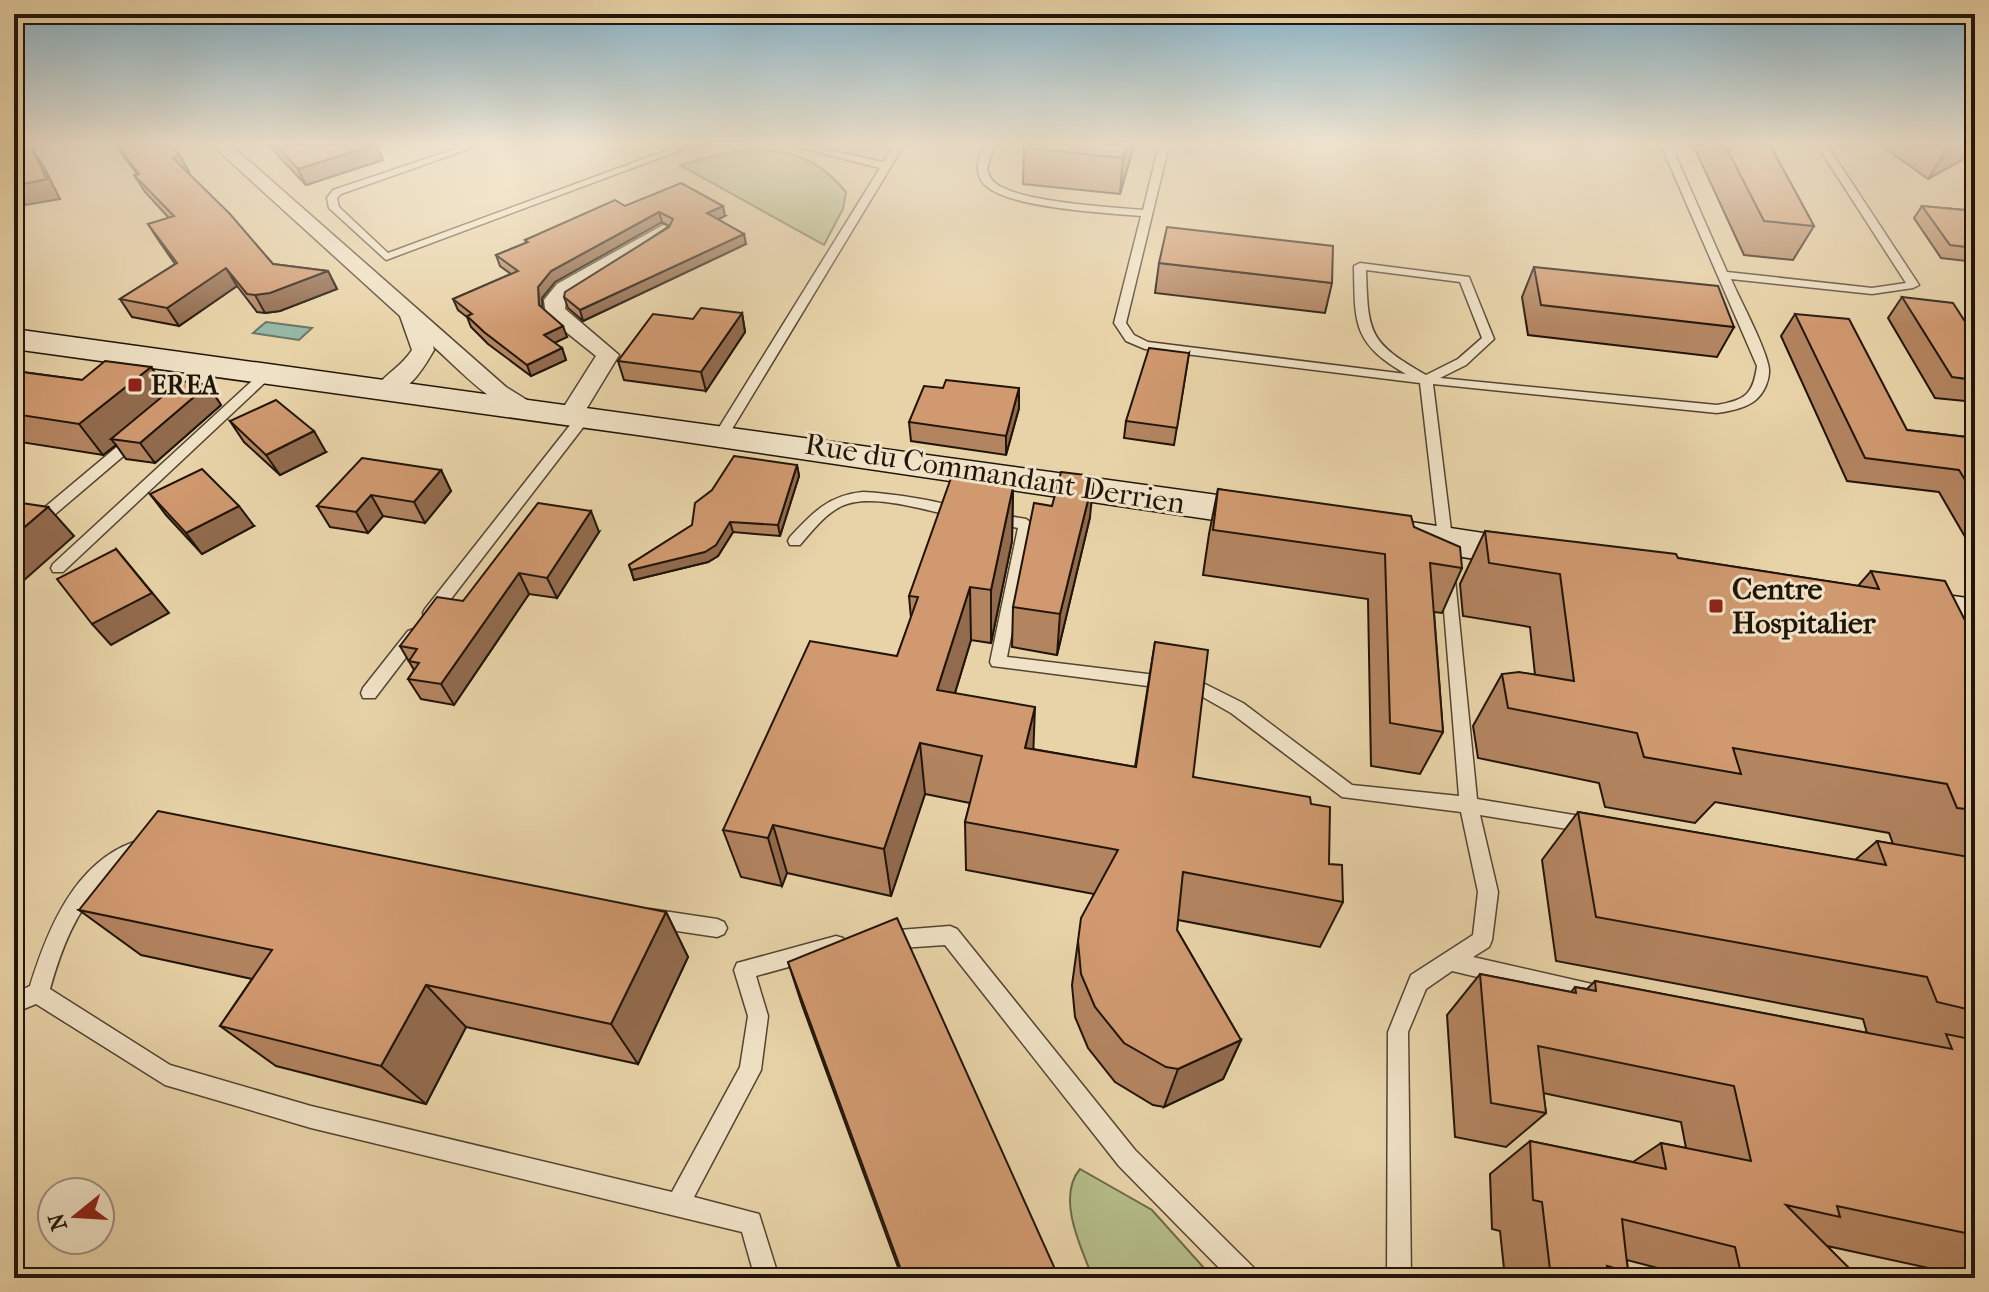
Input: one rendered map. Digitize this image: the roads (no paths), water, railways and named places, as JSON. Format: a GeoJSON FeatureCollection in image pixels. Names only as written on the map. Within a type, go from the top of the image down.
{"type":"FeatureCollection","features":[{"type":"Feature","properties":{"kind":"main road","name":"Rue du Commandant Derrien"},"geometry":{"type":"LineString","coordinates":[[14,339],[388,387],[576,417],[722,434],[1306,521]]}},
{"type":"Feature","properties":{"kind":"main road"},"geometry":{"type":"LineString","coordinates":[[1351,528],[1565,559]]}},
{"type":"Feature","properties":{"kind":"main road"},"geometry":{"type":"LineString","coordinates":[[1867,601],[1975,615]]}},
{"type":"Feature","properties":{"kind":"street"},"geometry":{"type":"LineString","coordinates":[[288,205],[498,392],[531,410]]}},
{"type":"Feature","properties":{"kind":"street"},"geometry":{"type":"LineString","coordinates":[[576,417],[608,355],[554,311],[555,300],[565,289],[663,231]]}},
{"type":"Feature","properties":{"kind":"street"},"geometry":{"type":"LineString","coordinates":[[388,387],[410,371],[423,350],[411,317]]}},
{"type":"Feature","properties":{"kind":"lane"},"geometry":{"type":"LineString","coordinates":[[333,205],[386,257],[526,205]]}},
{"type":"Feature","properties":{"kind":"lane"},"geometry":{"type":"LineString","coordinates":[[722,434],[862,205]]}},
{"type":"Feature","properties":{"kind":"lane"},"geometry":{"type":"LineString","coordinates":[[1078,205],[1147,214]]}},
{"type":"Feature","properties":{"kind":"lane"},"geometry":{"type":"LineString","coordinates":[[1149,205],[1120,323],[1130,338],[1145,345],[1426,380],[1717,409],[1741,405],[1762,385],[1763,366],[1692,205]]}},
{"type":"Feature","properties":{"kind":"lane"},"geometry":{"type":"LineString","coordinates":[[1723,275],[1872,291],[1913,285],[1861,205]]}},
{"type":"Feature","properties":{"kind":"lane"},"geometry":{"type":"LineString","coordinates":[[1360,266],[1465,279],[1488,339],[1462,362],[1426,380],[1381,355],[1362,329],[1360,266]]}},
{"type":"Feature","properties":{"kind":"lane"},"geometry":{"type":"LineString","coordinates":[[172,408],[218,365]]}},
{"type":"Feature","properties":{"kind":"lane"},"geometry":{"type":"LineString","coordinates":[[58,568],[269,372]]}},
{"type":"Feature","properties":{"kind":"lane"},"geometry":{"type":"LineString","coordinates":[[1399,1278],[1398,1032],[1418,982],[1482,940],[1488,892],[1469,805],[1446,542],[1426,380]]}},
{"type":"Feature","properties":{"kind":"lane"},"geometry":{"type":"LineString","coordinates":[[369,693],[576,417]]}},
{"type":"Feature","properties":{"kind":"lane"},"geometry":{"type":"LineString","coordinates":[[14,541],[151,426]]}},
{"type":"Feature","properties":{"kind":"lane"},"geometry":{"type":"LineString","coordinates":[[795,541],[824,510],[840,500],[860,496],[1026,524],[998,662],[1197,686],[1237,708],[1348,792],[1469,805],[1604,827]]}},
{"type":"Feature","properties":{"kind":"lane"},"geometry":{"type":"LineString","coordinates":[[38,993],[54,938],[90,882],[132,850],[154,844]]}},
{"type":"Feature","properties":{"kind":"lane"},"geometry":{"type":"LineString","coordinates":[[623,913],[717,928]]}},
{"type":"Feature","properties":{"kind":"lane"},"geometry":{"type":"LineString","coordinates":[[678,1204],[750,1070],[758,1016],[744,970],[847,942],[950,935],[1127,1158],[1246,1278]]}},
{"type":"Feature","properties":{"kind":"lane"},"geometry":{"type":"LineString","coordinates":[[1449,961],[1619,1000]]}},
{"type":"Feature","properties":{"kind":"lane"},"geometry":{"type":"LineString","coordinates":[[14,1003],[38,993]]}},
{"type":"Feature","properties":{"kind":"lane"},"geometry":{"type":"LineString","coordinates":[[38,993],[165,1074],[311,1117],[751,1222],[767,1278]]}},
{"type":"Feature","properties":{"kind":"place","name":"EREA"},"geometry":{"type":"Point","coordinates":[135,385]}},
{"type":"Feature","properties":{"kind":"place","name":"Centre Hospitalier"},"geometry":{"type":"Point","coordinates":[1716,606]}}]}
